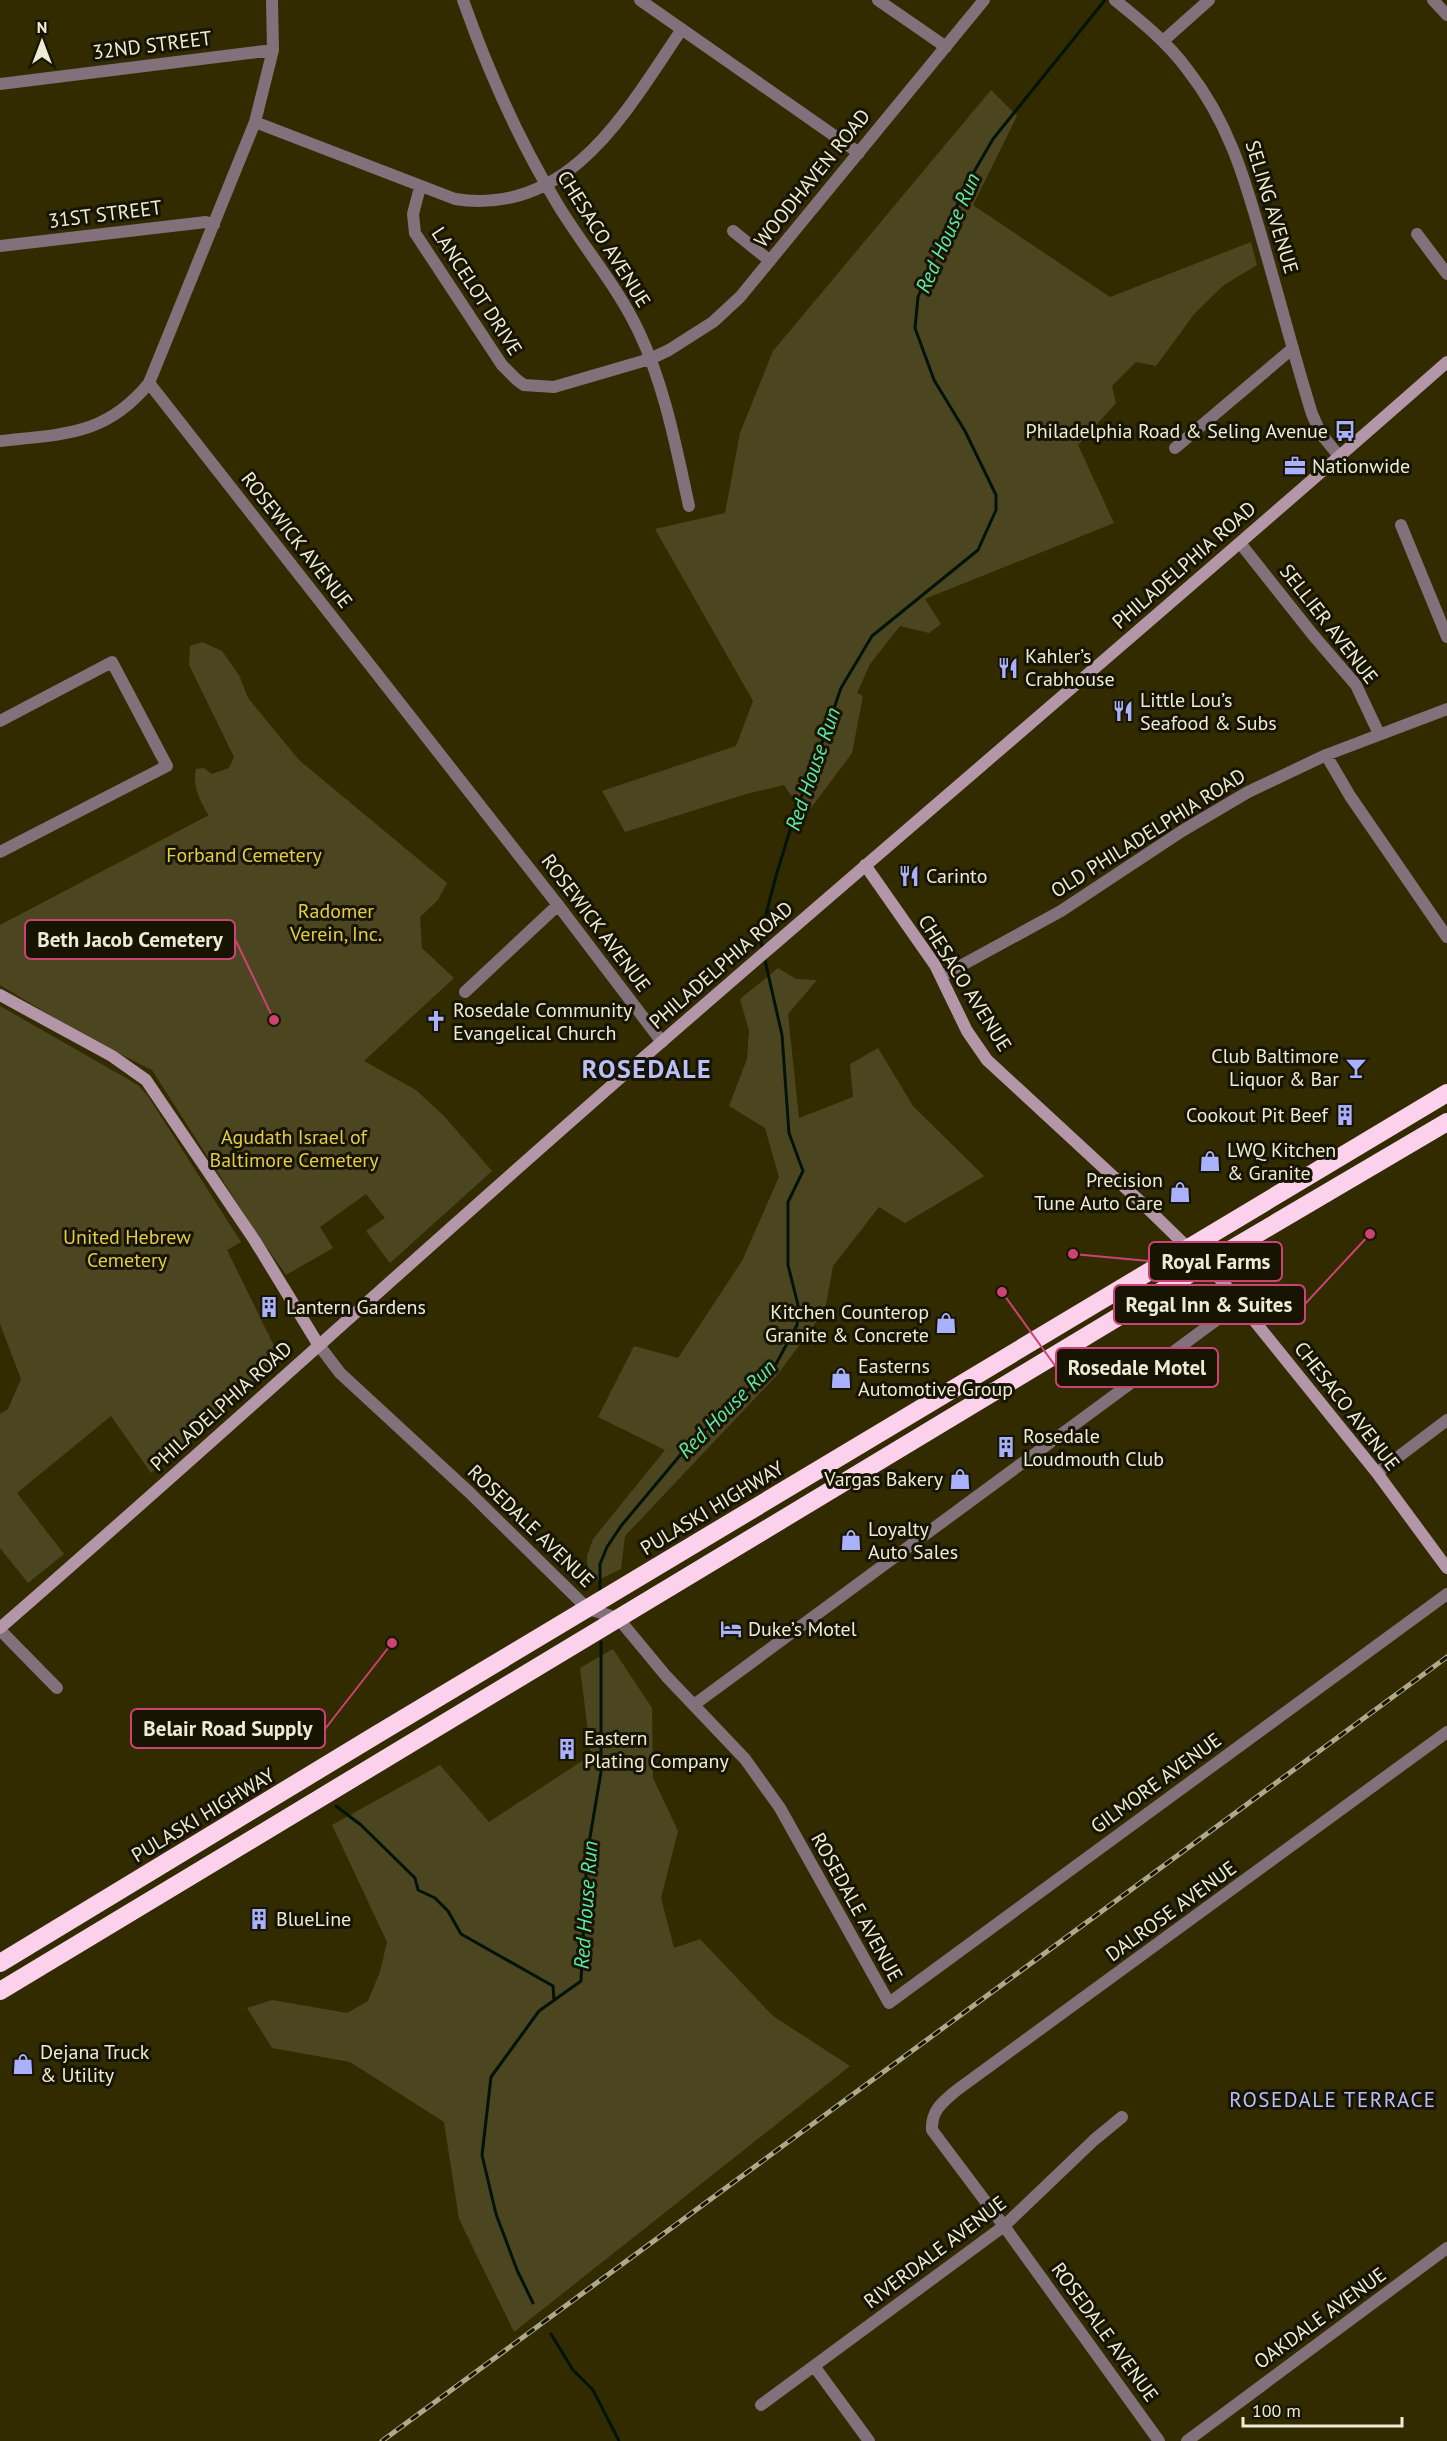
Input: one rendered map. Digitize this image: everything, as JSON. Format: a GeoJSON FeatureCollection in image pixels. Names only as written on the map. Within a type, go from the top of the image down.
{"type":"FeatureCollection","features":[{"type":"Feature","properties":{"kind":"highway","name":"PULASKI HIGHWAY"},"geometry":{"type":"LineString","coordinates":[[0,1963],[1447,1093]]}},
{"type":"Feature","properties":{"kind":"highway"},"geometry":{"type":"LineString","coordinates":[[0,1991],[618,1617],[1447,1122]]}},
{"type":"Feature","properties":{"kind":"main road","name":"PHILADELPHIA ROAD"},"geometry":{"type":"LineString","coordinates":[[0,1629],[139,1507],[318,1344],[752,963],[1447,362]]}},
{"type":"Feature","properties":{"kind":"main road","name":"CHESACO AVENUE"},"geometry":{"type":"LineString","coordinates":[[865,865],[942,976],[967,1031],[987,1060],[1206,1264],[1241,1302],[1377,1473],[1447,1568]]}},
{"type":"Feature","properties":{"kind":"main road"},"geometry":{"type":"LineString","coordinates":[[0,995],[112,1056],[146,1080],[255,1241],[318,1344]]}},
{"type":"Feature","properties":{"kind":"street"},"geometry":{"type":"LineString","coordinates":[[0,441],[87,429],[122,411],[149,383],[255,122],[273,50],[272,0]]}},
{"type":"Feature","properties":{"kind":"street","name":"CHESACO AVENUE"},"geometry":{"type":"LineString","coordinates":[[463,0],[499,91],[546,185],[628,311],[650,359],[665,402],[689,506]]}},
{"type":"Feature","properties":{"kind":"street"},"geometry":{"type":"LineString","coordinates":[[639,0],[859,153]]}},
{"type":"Feature","properties":{"kind":"street"},"geometry":{"type":"LineString","coordinates":[[878,0],[946,47]]}},
{"type":"Feature","properties":{"kind":"street","name":"WOODHAVEN ROAD"},"geometry":{"type":"LineString","coordinates":[[650,359],[686,341],[713,322],[740,297],[984,0]]}},
{"type":"Feature","properties":{"kind":"street"},"geometry":{"type":"LineString","coordinates":[[1163,41],[1209,0]]}},
{"type":"Feature","properties":{"kind":"street"},"geometry":{"type":"LineString","coordinates":[[1433,0],[1447,15]]}},
{"type":"Feature","properties":{"kind":"street","name":"SELING AVENUE"},"geometry":{"type":"LineString","coordinates":[[1115,1],[1163,41],[1197,82],[1225,127],[1247,188],[1316,425],[1339,456]]}},
{"type":"Feature","properties":{"kind":"street"},"geometry":{"type":"LineString","coordinates":[[255,122],[455,199],[483,203],[514,198],[546,185],[573,167],[604,138],[682,29]]}},
{"type":"Feature","properties":{"kind":"street","name":"32ND STREET"},"geometry":{"type":"LineString","coordinates":[[0,84],[273,50]]}},
{"type":"Feature","properties":{"kind":"street","name":"LANCELOT DRIVE"},"geometry":{"type":"LineString","coordinates":[[420,187],[413,214],[415,233],[502,365],[517,380],[533,387],[554,387],[650,359]]}},
{"type":"Feature","properties":{"kind":"street","name":"31ST STREET"},"geometry":{"type":"LineString","coordinates":[[0,246],[206,222],[214,225]]}},
{"type":"Feature","properties":{"kind":"street"},"geometry":{"type":"LineString","coordinates":[[733,231],[770,261]]}},
{"type":"Feature","properties":{"kind":"street"},"geometry":{"type":"LineString","coordinates":[[1417,234],[1447,274]]}},
{"type":"Feature","properties":{"kind":"street"},"geometry":{"type":"LineString","coordinates":[[1175,448],[1293,348]]}},
{"type":"Feature","properties":{"kind":"street","name":"ROSEWICK AVENUE"},"geometry":{"type":"LineString","coordinates":[[149,383],[558,905],[662,1042]]}},
{"type":"Feature","properties":{"kind":"street"},"geometry":{"type":"LineString","coordinates":[[1401,525],[1447,637]]}},
{"type":"Feature","properties":{"kind":"street","name":"SELLIER AVENUE"},"geometry":{"type":"LineString","coordinates":[[1240,543],[1356,685],[1379,734]]}},
{"type":"Feature","properties":{"kind":"street"},"geometry":{"type":"LineString","coordinates":[[0,721],[112,662],[166,766],[0,852]]}},
{"type":"Feature","properties":{"kind":"street","name":"OLD PHILADELPHIA ROAD"},"geometry":{"type":"LineString","coordinates":[[942,976],[1061,910],[1168,839],[1276,777],[1326,755],[1447,709]]}},
{"type":"Feature","properties":{"kind":"street"},"geometry":{"type":"LineString","coordinates":[[1326,755],[1350,796],[1447,937]]}},
{"type":"Feature","properties":{"kind":"street"},"geometry":{"type":"LineString","coordinates":[[465,992],[558,905]]}},
{"type":"Feature","properties":{"kind":"street"},"geometry":{"type":"LineString","coordinates":[[694,1704],[1241,1302]]}},
{"type":"Feature","properties":{"kind":"street","name":"ROSEDALE AVENUE"},"geometry":{"type":"LineString","coordinates":[[318,1344],[340,1373],[470,1493],[588,1609],[618,1617],[666,1676],[745,1760],[780,1808],[889,2003]]}},
{"type":"Feature","properties":{"kind":"street"},"geometry":{"type":"LineString","coordinates":[[1377,1473],[1447,1420]]}},
{"type":"Feature","properties":{"kind":"street","name":"GILMORE AVENUE"},"geometry":{"type":"LineString","coordinates":[[889,2003],[1447,1594]]}},
{"type":"Feature","properties":{"kind":"street"},"geometry":{"type":"LineString","coordinates":[[0,1629],[57,1688]]}},
{"type":"Feature","properties":{"kind":"street","name":"DALROSE AVENUE"},"geometry":{"type":"LineString","coordinates":[[933,2130],[932,2119],[936,2110],[957,2090],[1051,2024],[1447,1732]]}},
{"type":"Feature","properties":{"kind":"street","name":"RIVERDALE AVENUE"},"geometry":{"type":"LineString","coordinates":[[761,2405],[1004,2226],[1041,2193],[1077,2155],[1122,2117]]}},
{"type":"Feature","properties":{"kind":"street","name":"ROSEDALE AVENUE"},"geometry":{"type":"LineString","coordinates":[[933,2130],[1159,2441]]}},
{"type":"Feature","properties":{"kind":"street","name":"OAKDALE AVENUE"},"geometry":{"type":"LineString","coordinates":[[1186,2441],[1447,2248]]}},
{"type":"Feature","properties":{"kind":"street"},"geometry":{"type":"LineString","coordinates":[[814,2366],[869,2441]]}},
{"type":"Feature","properties":{"kind":"green space"},"geometry":{"type":"Polygon","coordinates":[[[991,90],[1017,116],[973,205],[1110,297],[1251,242],[1257,265],[1224,285],[1195,313],[1156,366],[1136,362],[1112,386],[1116,403],[1078,445],[1114,523],[925,599],[941,624],[929,633],[900,626],[870,664],[857,693],[863,696],[852,753],[805,816],[784,785],[746,794],[625,832],[602,791],[736,746],[753,701],[655,529],[725,513],[740,433],[773,351],[991,90]]]}},
{"type":"Feature","properties":{"kind":"green space"},"geometry":{"type":"Polygon","coordinates":[[[202,642],[222,651],[239,675],[248,698],[299,760],[447,883],[438,900],[420,917],[422,948],[454,978],[364,1061],[416,1090],[444,1116],[492,1171],[390,1263],[366,1231],[385,1218],[366,1194],[320,1227],[333,1248],[286,1275],[152,1070],[88,1038],[0,985],[0,925],[209,815],[198,793],[195,780],[196,769],[204,768],[212,774],[229,768],[234,757],[189,665],[190,646],[202,642]]]}},
{"type":"Feature","properties":{"kind":"green space"},"geometry":{"type":"Polygon","coordinates":[[[778,968],[796,979],[817,980],[788,1014],[799,1118],[853,1097],[850,1064],[878,1048],[913,1106],[984,1176],[905,1223],[879,1207],[833,1266],[825,1310],[778,1374],[625,1536],[621,1569],[588,1585],[587,1556],[593,1539],[665,1450],[598,1417],[634,1346],[678,1358],[742,1261],[779,1177],[765,1128],[729,1106],[747,1059],[749,1031],[740,999],[778,968]]]}},
{"type":"Feature","properties":{"kind":"green space","name":"United Hebrew Cemetery"},"geometry":{"type":"Polygon","coordinates":[[[0,1006],[126,1078],[139,1086],[148,1096],[241,1242],[227,1250],[280,1358],[151,1473],[111,1416],[17,1493],[64,1554],[28,1583],[0,1548],[0,1414],[8,1409],[21,1379],[0,1324],[0,1006]]]}},
{"type":"Feature","properties":{"kind":"green space"},"geometry":{"type":"Polygon","coordinates":[[[613,1649],[652,1708],[653,1778],[678,1831],[661,1898],[674,1948],[700,1939],[773,2016],[850,2066],[514,2332],[459,2219],[444,2122],[350,2062],[272,2048],[247,2008],[272,2000],[347,2013],[368,2001],[380,1972],[387,1942],[332,1825],[440,1765],[489,1822],[591,1755],[580,1668],[613,1649]]]}},
{"type":"Feature","properties":{"kind":"waterway","name":"Red House Run"},"geometry":{"type":"LineString","coordinates":[[763,950],[760,937],[776,876],[798,804],[810,777],[841,688],[872,636],[978,550],[996,510],[996,495],[965,431],[934,380],[915,328],[918,297],[964,189],[993,139],[1105,0]]}},
{"type":"Feature","properties":{"kind":"waterway","name":"Red House Run"},"geometry":{"type":"LineString","coordinates":[[600,1592],[600,1564],[607,1547],[621,1526],[687,1447],[776,1364],[797,1325],[798,1305],[788,1265],[788,1202],[803,1171],[789,1133],[782,1035],[764,956]]}},
{"type":"Feature","properties":{"kind":"waterway","name":"Red House Run"},"geometry":{"type":"LineString","coordinates":[[533,2303],[517,2270],[496,2214],[482,2155],[491,2077],[539,2011],[581,1981],[587,1855],[601,1772],[601,1642]]}},
{"type":"Feature","properties":{"kind":"waterway"},"geometry":{"type":"LineString","coordinates":[[336,1806],[361,1825],[415,1878],[418,1890],[435,1898],[448,1911],[461,1934],[553,1986],[554,2000]]}},
{"type":"Feature","properties":{"kind":"waterway","name":"Red House Run"},"geometry":{"type":"LineString","coordinates":[[551,2334],[573,2370],[593,2390],[619,2441]]}},
{"type":"Feature","properties":{"kind":"railway"},"geometry":{"type":"LineString","coordinates":[[382,2441],[1447,1657]]}},
{"type":"Feature","properties":{"kind":"place","name":"Philadelphia Road & Seling Avenue"},"geometry":{"type":"Point","coordinates":[1345,431]}},
{"type":"Feature","properties":{"kind":"place","name":"Nationwide"},"geometry":{"type":"Point","coordinates":[1295,466]}},
{"type":"Feature","properties":{"kind":"place","name":"Kahler’s Crabhouse"},"geometry":{"type":"Point","coordinates":[1008,668]}},
{"type":"Feature","properties":{"kind":"place","name":"Little Lou’s Seafood & Subs"},"geometry":{"type":"Point","coordinates":[1123,711]}},
{"type":"Feature","properties":{"kind":"place","name":"Carinto"},"geometry":{"type":"Point","coordinates":[909,876]}},
{"type":"Feature","properties":{"kind":"place","name":"Beth Jacob Cemetery"},"geometry":{"type":"Point","coordinates":[274,1020]}},
{"type":"Feature","properties":{"kind":"place","name":"Rosedale Community Evangelical Church"},"geometry":{"type":"Point","coordinates":[436,1021]}},
{"type":"Feature","properties":{"kind":"place","name":"Club Baltimore Liquor & Bar"},"geometry":{"type":"Point","coordinates":[1356,1068]}},
{"type":"Feature","properties":{"kind":"place","name":"Cookout Pit Beef"},"geometry":{"type":"Point","coordinates":[1345,1115]}},
{"type":"Feature","properties":{"kind":"place","name":"LWQ Kitchen & Granite"},"geometry":{"type":"Point","coordinates":[1210,1161]}},
{"type":"Feature","properties":{"kind":"place","name":"Precision Tune Auto Care"},"geometry":{"type":"Point","coordinates":[1180,1192]}},
{"type":"Feature","properties":{"kind":"place","name":"Regal Inn & Suites"},"geometry":{"type":"Point","coordinates":[1370,1234]}},
{"type":"Feature","properties":{"kind":"place","name":"Royal Farms"},"geometry":{"type":"Point","coordinates":[1073,1254]}},
{"type":"Feature","properties":{"kind":"place","name":"Rosedale Motel"},"geometry":{"type":"Point","coordinates":[1002,1292]}},
{"type":"Feature","properties":{"kind":"place","name":"Lantern Gardens"},"geometry":{"type":"Point","coordinates":[269,1307]}},
{"type":"Feature","properties":{"kind":"place","name":"Kitchen Counterop Granite & Concrete"},"geometry":{"type":"Point","coordinates":[946,1323]}},
{"type":"Feature","properties":{"kind":"place","name":"Easterns Automotive Group"},"geometry":{"type":"Point","coordinates":[841,1378]}},
{"type":"Feature","properties":{"kind":"place","name":"Rosedale Loudmouth Club"},"geometry":{"type":"Point","coordinates":[1006,1447]}},
{"type":"Feature","properties":{"kind":"place","name":"Vargas Bakery"},"geometry":{"type":"Point","coordinates":[960,1479]}},
{"type":"Feature","properties":{"kind":"place","name":"Loyalty Auto Sales"},"geometry":{"type":"Point","coordinates":[851,1540]}},
{"type":"Feature","properties":{"kind":"place","name":"Duke’s Motel"},"geometry":{"type":"Point","coordinates":[731,1629]}},
{"type":"Feature","properties":{"kind":"place","name":"Belair Road Supply"},"geometry":{"type":"Point","coordinates":[392,1643]}},
{"type":"Feature","properties":{"kind":"place","name":"Eastern Plating Company"},"geometry":{"type":"Point","coordinates":[567,1749]}},
{"type":"Feature","properties":{"kind":"place","name":"BlueLine"},"geometry":{"type":"Point","coordinates":[259,1919]}},
{"type":"Feature","properties":{"kind":"place","name":"Dejana Truck & Utility"},"geometry":{"type":"Point","coordinates":[23,2064]}},
{"type":"Feature","properties":{"kind":"district","name":"ROSEDALE"},"geometry":{"type":"Point","coordinates":[647,1069]}},
{"type":"Feature","properties":{"kind":"district","name":"ROSEDALE TERRACE"},"geometry":{"type":"Point","coordinates":[1333,2100]}},
{"type":"Feature","properties":{"kind":"park label","name":"Forband Cemetery"},"geometry":{"type":"Point","coordinates":[244,855]}},
{"type":"Feature","properties":{"kind":"park label","name":"Radomer Verein, Inc."},"geometry":{"type":"Point","coordinates":[336,922]}},
{"type":"Feature","properties":{"kind":"park label","name":"Agudath Israel of Baltimore Cemetery"},"geometry":{"type":"Point","coordinates":[294,1148]}}]}
